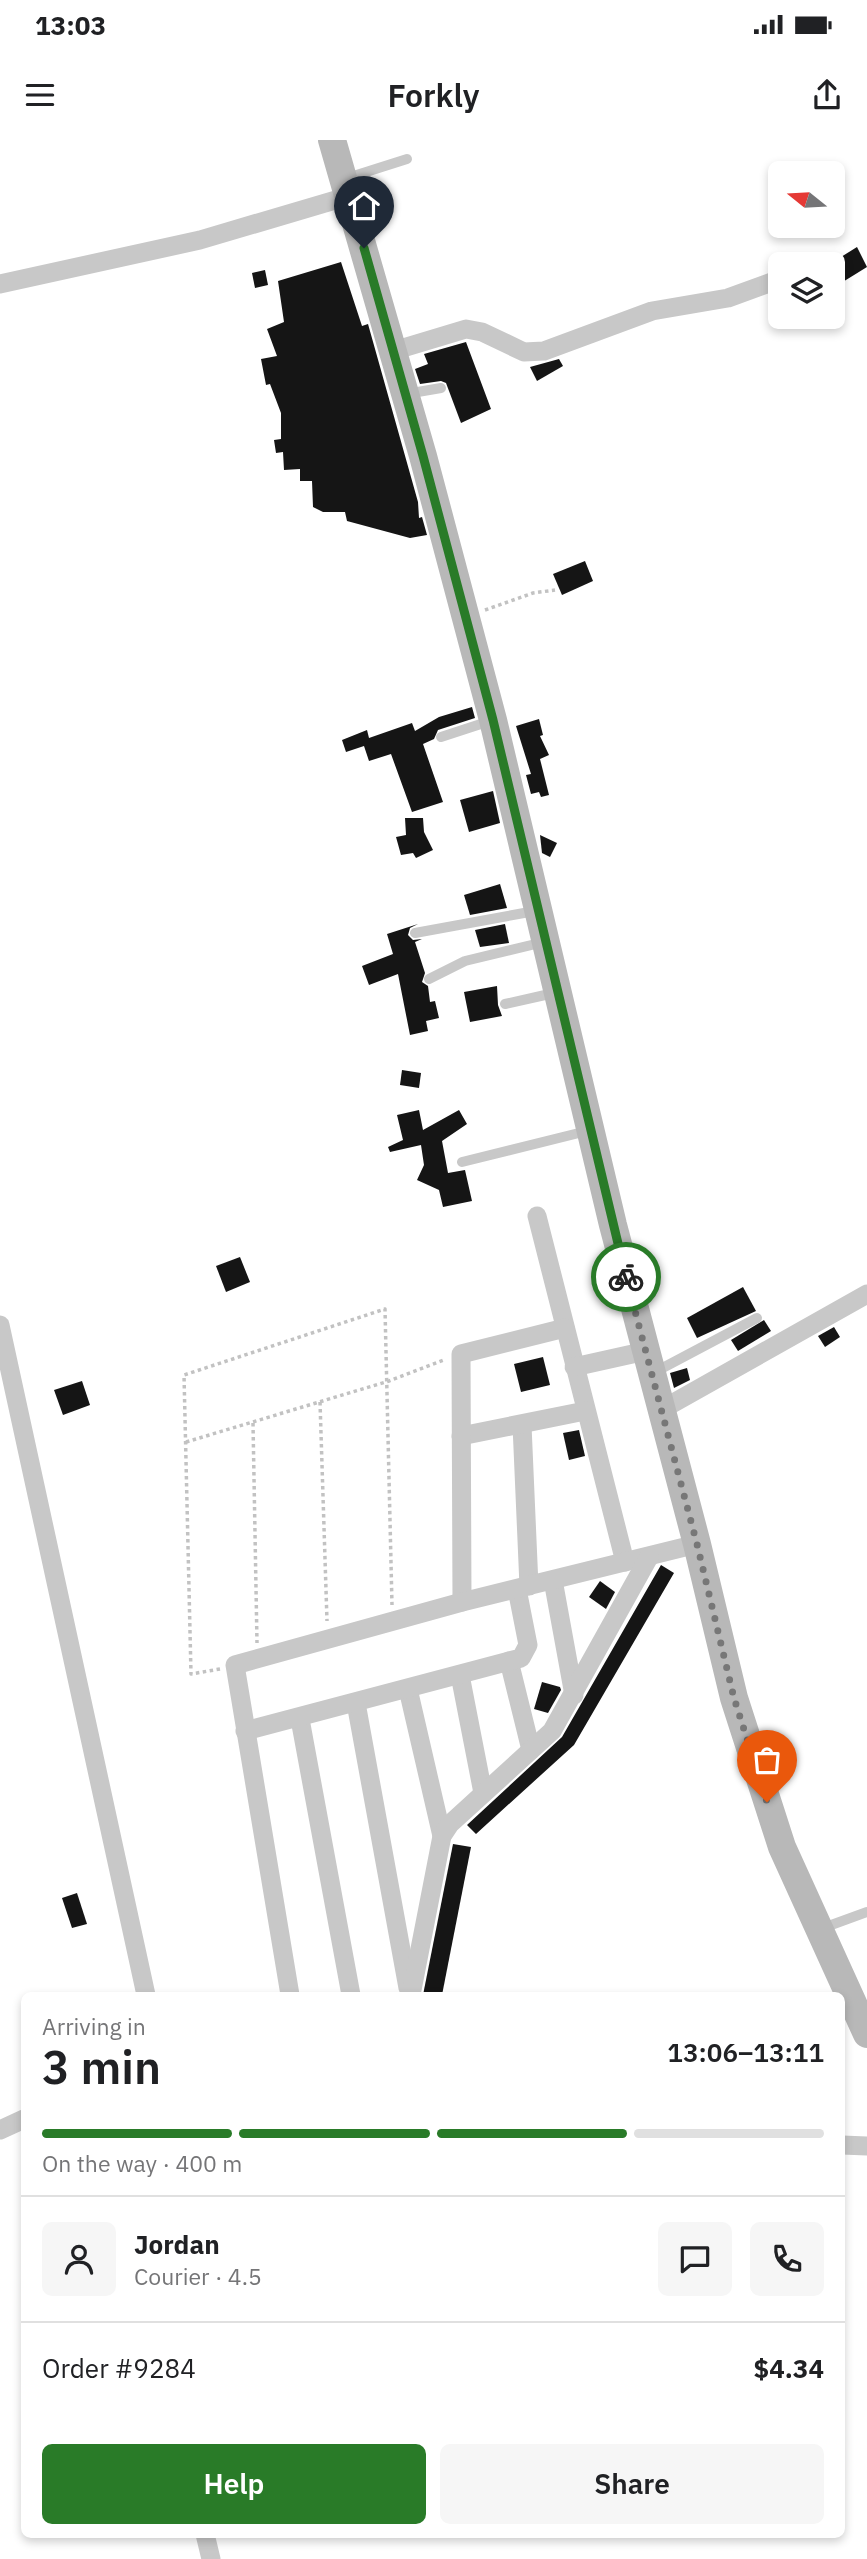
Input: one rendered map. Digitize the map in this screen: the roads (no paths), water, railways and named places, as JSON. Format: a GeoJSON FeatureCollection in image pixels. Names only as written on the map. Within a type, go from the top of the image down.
{"type":"FeatureCollection","features":[{"type":"Feature","properties":{"kind":"street"},"geometry":{"type":"LineString","coordinates":[[332,140],[405,394],[493,720],[590,1131],[734,1698],[782,1847],[867,2034]]}},
{"type":"Feature","properties":{"kind":"street"},"geometry":{"type":"LineString","coordinates":[[0,284],[201,240],[346,188]]}},
{"type":"Feature","properties":{"kind":"street"},"geometry":{"type":"LineString","coordinates":[[393,351],[466,330],[482,332],[524,352],[544,351],[652,311],[728,298],[768,283]]}},
{"type":"Feature","properties":{"kind":"street"},"geometry":{"type":"LineString","coordinates":[[537,1216],[625,1562]]}},
{"type":"Feature","properties":{"kind":"street"},"geometry":{"type":"LineString","coordinates":[[661,1410],[867,1294]]}},
{"type":"Feature","properties":{"kind":"street"},"geometry":{"type":"LineString","coordinates":[[0,1325],[145,1992]]}},
{"type":"Feature","properties":{"kind":"street"},"geometry":{"type":"LineString","coordinates":[[462,1602],[461,1354],[565,1328]]}},
{"type":"Feature","properties":{"kind":"street"},"geometry":{"type":"LineString","coordinates":[[574,1367],[649,1363]]}},
{"type":"Feature","properties":{"kind":"street"},"geometry":{"type":"LineString","coordinates":[[461,1436],[585,1411]]}},
{"type":"Feature","properties":{"kind":"street"},"geometry":{"type":"LineString","coordinates":[[245,1731],[300,1719],[521,1658],[528,1645],[523,1587],[522,1425]]}},
{"type":"Feature","properties":{"kind":"street"},"geometry":{"type":"LineString","coordinates":[[289,1992],[235,1665],[462,1602],[697,1544]]}},
{"type":"Feature","properties":{"kind":"street"},"geometry":{"type":"LineString","coordinates":[[411,1992],[442,1836],[450,1824],[552,1731],[649,1557]]}},
{"type":"Feature","properties":{"kind":"street"},"geometry":{"type":"LineString","coordinates":[[553,1580],[574,1695]]}},
{"type":"Feature","properties":{"kind":"street"},"geometry":{"type":"LineString","coordinates":[[509,1661],[531,1750]]}},
{"type":"Feature","properties":{"kind":"street"},"geometry":{"type":"LineString","coordinates":[[460,1675],[483,1793]]}},
{"type":"Feature","properties":{"kind":"street"},"geometry":{"type":"LineString","coordinates":[[408,1689],[442,1836]]}},
{"type":"Feature","properties":{"kind":"street"},"geometry":{"type":"LineString","coordinates":[[356,1703],[409,1992]]}},
{"type":"Feature","properties":{"kind":"street"},"geometry":{"type":"LineString","coordinates":[[300,1719],[350,1992]]}},
{"type":"Feature","properties":{"kind":"street"},"geometry":{"type":"LineString","coordinates":[[0,2130],[21,2120]]}},
{"type":"Feature","properties":{"kind":"street"},"geometry":{"type":"LineString","coordinates":[[845,2146],[867,2146]]}},
{"type":"Feature","properties":{"kind":"street"},"geometry":{"type":"LineString","coordinates":[[206,2538],[211,2559]]}},
{"type":"Feature","properties":{"kind":"lane"},"geometry":{"type":"LineString","coordinates":[[346,188],[407,159]]}},
{"type":"Feature","properties":{"kind":"lane"},"geometry":{"type":"LineString","coordinates":[[405,394],[441,387]]}},
{"type":"Feature","properties":{"kind":"lane"},"geometry":{"type":"LineString","coordinates":[[441,737],[493,720]]}},
{"type":"Feature","properties":{"kind":"lane"},"geometry":{"type":"LineString","coordinates":[[415,933],[538,910]]}},
{"type":"Feature","properties":{"kind":"lane"},"geometry":{"type":"LineString","coordinates":[[429,979],[465,961],[546,942]]}},
{"type":"Feature","properties":{"kind":"lane"},"geometry":{"type":"LineString","coordinates":[[505,1004],[558,992]]}},
{"type":"Feature","properties":{"kind":"lane"},"geometry":{"type":"LineString","coordinates":[[462,1162],[590,1131]]}},
{"type":"Feature","properties":{"kind":"lane"},"geometry":{"type":"LineString","coordinates":[[649,1363],[757,1318]]}},
{"type":"Feature","properties":{"kind":"lane"},"geometry":{"type":"LineString","coordinates":[[819,1929],[867,1912]]}}]}
